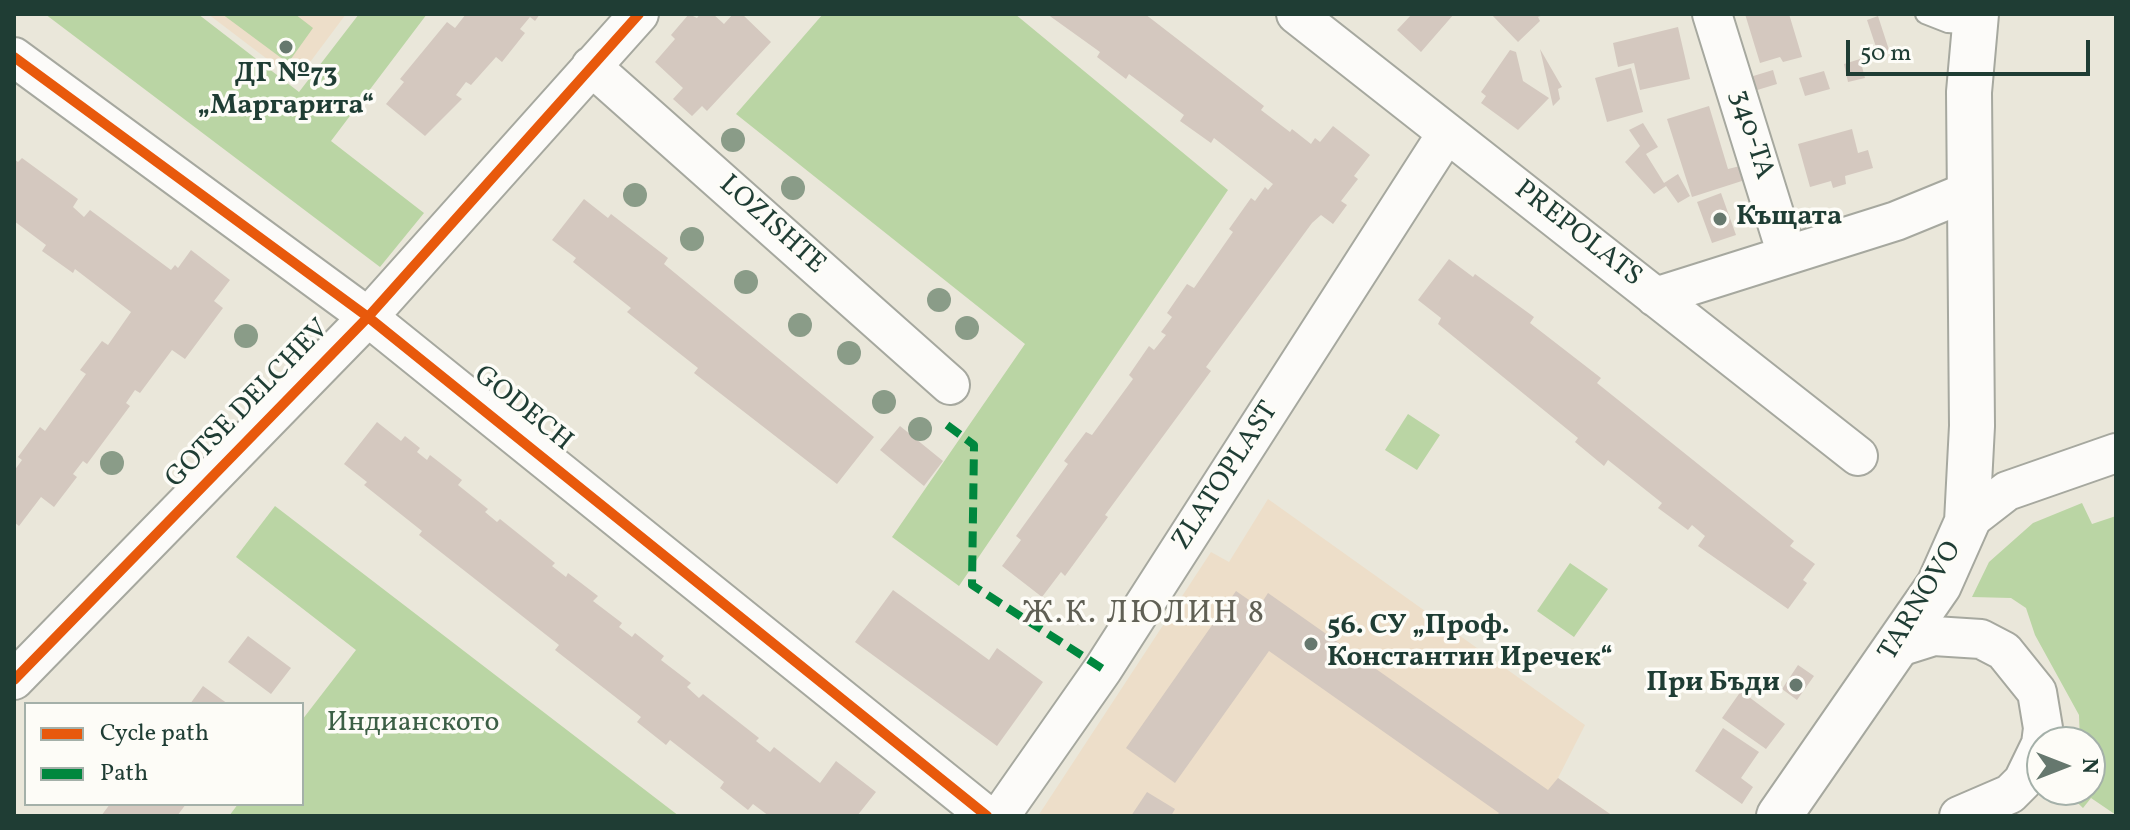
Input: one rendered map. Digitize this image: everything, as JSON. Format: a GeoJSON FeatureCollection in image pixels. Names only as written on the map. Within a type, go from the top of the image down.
{"type":"FeatureCollection","features":[{"type":"Feature","properties":{"kind":"street","name":"GOTSE DELCHEV"},"geometry":{"type":"LineString","coordinates":[[14,680],[368,317],[639,14]]}},
{"type":"Feature","properties":{"kind":"street","name":"PREPOLATS"},"geometry":{"type":"LineString","coordinates":[[1296,14],[1858,456]]}},
{"type":"Feature","properties":{"kind":"street","name":"340-ТА"},"geometry":{"type":"LineString","coordinates":[[1712,14],[1787,255]]}},
{"type":"Feature","properties":{"kind":"street"},"geometry":{"type":"LineString","coordinates":[[1967,522],[1972,426],[1967,192],[1969,92],[1975,19]]}},
{"type":"Feature","properties":{"kind":"street","name":"GODECH"},"geometry":{"type":"LineString","coordinates":[[14,57],[368,317],[987,816]]}},
{"type":"Feature","properties":{"kind":"street","name":"LOZISHTE"},"geometry":{"type":"LineString","coordinates":[[591,66],[950,385]]}},
{"type":"Feature","properties":{"kind":"street","name":"ZLATOPLAST"},"geometry":{"type":"LineString","coordinates":[[1000,816],[1103,669],[1447,133]]}},
{"type":"Feature","properties":{"kind":"street"},"geometry":{"type":"LineString","coordinates":[[1655,297],[1896,221],[1967,192]]}},
{"type":"Feature","properties":{"kind":"street","name":"TARNOVO"},"geometry":{"type":"LineString","coordinates":[[1779,816],[1945,573],[1967,522],[2007,491],[2116,453]]}},
{"type":"Feature","properties":{"kind":"street"},"geometry":{"type":"LineString","coordinates":[[1896,648],[1934,636],[1981,639],[2004,651],[2024,671],[2037,692],[2042,710],[2042,736],[2023,781],[2010,794],[1959,816]]}},
{"type":"Feature","properties":{"kind":"lane"},"geometry":{"type":"LineString","coordinates":[[1925,14],[1948,23],[1975,19]]}},
{"type":"Feature","properties":{"kind":"shaded area","name":"ДГ №73 „Маргарита“"},"geometry":{"type":"Polygon","coordinates":[[[208,14],[346,14],[296,81],[208,14]]]}},
{"type":"Feature","properties":{"kind":"shaded area","name":"56. СУ „Проф. Константин Иречек“"},"geometry":{"type":"Polygon","coordinates":[[[1268,499],[1585,725],[1558,778],[1613,816],[1038,816],[1211,552],[1229,562],[1268,499]]]}},
{"type":"Feature","properties":{"kind":"green space"},"geometry":{"type":"Polygon","coordinates":[[[45,14],[198,14],[299,92],[359,14],[427,14],[331,141],[424,213],[380,267],[45,14]]]}},
{"type":"Feature","properties":{"kind":"green space"},"geometry":{"type":"Polygon","coordinates":[[[222,14],[295,14],[313,28],[288,63],[222,14]]]}},
{"type":"Feature","properties":{"kind":"green space"},"geometry":{"type":"Polygon","coordinates":[[[823,14],[1015,14],[1228,190],[959,586],[892,537],[1025,344],[736,114],[823,14]]]}},
{"type":"Feature","properties":{"kind":"green space"},"geometry":{"type":"Polygon","coordinates":[[[1408,414],[1440,435],[1417,470],[1385,450],[1408,414]]]}},
{"type":"Feature","properties":{"kind":"green space"},"geometry":{"type":"Polygon","coordinates":[[[2082,503],[2092,524],[2116,516],[2116,815],[2103,806],[2106,806],[2106,726],[2079,726],[2079,715],[2035,635],[2026,608],[2011,598],[1972,597],[1989,562],[2033,523],[2082,503]]]}},
{"type":"Feature","properties":{"kind":"green space","name":"Индианското"},"geometry":{"type":"Polygon","coordinates":[[[275,506],[679,816],[229,816],[236,806],[304,806],[304,717],[356,650],[236,557],[275,506]]]}},
{"type":"Feature","properties":{"kind":"green space"},"geometry":{"type":"Polygon","coordinates":[[[1570,563],[1608,589],[1574,637],[1537,611],[1570,563]]]}},
{"type":"Feature","properties":{"kind":"building"},"geometry":{"type":"Polygon","coordinates":[[[466,14],[540,14],[535,21],[530,17],[520,29],[525,33],[502,62],[496,57],[471,85],[466,82],[456,95],[462,99],[425,136],[386,104],[404,82],[400,79],[447,22],[455,28],[466,14]]]}},
{"type":"Feature","properties":{"kind":"building"},"geometry":{"type":"Polygon","coordinates":[[[689,14],[697,18],[700,14],[713,14],[724,24],[733,14],[742,14],[771,42],[707,111],[702,106],[692,116],[673,99],[683,88],[655,62],[675,39],[671,35],[689,14]]]}},
{"type":"Feature","properties":{"kind":"building"},"geometry":{"type":"Polygon","coordinates":[[[1047,14],[1145,14],[1264,106],[1261,110],[1290,132],[1292,129],[1311,144],[1315,138],[1320,142],[1333,126],[1370,155],[1354,176],[1358,179],[1341,201],[1347,205],[1333,224],[1321,215],[1312,223],[1206,367],[1211,371],[1105,515],[1108,517],[1065,576],[1061,572],[1042,597],[1002,566],[1021,540],[1016,536],[1068,464],[1064,461],[1086,432],[1092,435],[1133,379],[1129,375],[1149,346],[1154,350],[1166,335],[1161,332],[1172,317],[1167,313],[1187,284],[1194,288],[1233,232],[1229,229],[1251,198],[1255,201],[1265,187],[1268,190],[1273,184],[1214,138],[1211,143],[1180,121],[1184,115],[1129,74],[1126,79],[1097,57],[1100,52],[1047,14]]]}},
{"type":"Feature","properties":{"kind":"building"},"geometry":{"type":"Polygon","coordinates":[[[1412,14],[1454,14],[1421,52],[1397,30],[1412,14]]]}},
{"type":"Feature","properties":{"kind":"building"},"geometry":{"type":"Polygon","coordinates":[[[1491,14],[1546,14],[1538,17],[1540,21],[1518,42],[1491,14]]]}},
{"type":"Feature","properties":{"kind":"building"},"geometry":{"type":"Polygon","coordinates":[[[1745,14],[1789,14],[1802,57],[1783,62],[1780,57],[1760,63],[1745,14]]]}},
{"type":"Feature","properties":{"kind":"building"},"geometry":{"type":"Polygon","coordinates":[[[1878,16],[1889,50],[1878,53],[1867,20],[1878,16]]]}},
{"type":"Feature","properties":{"kind":"building"},"geometry":{"type":"Polygon","coordinates":[[[1678,27],[1690,79],[1640,90],[1634,63],[1618,67],[1613,43],[1678,27]]]}},
{"type":"Feature","properties":{"kind":"building"},"geometry":{"type":"Polygon","coordinates":[[[1540,49],[1562,87],[1558,89],[1560,99],[1553,106],[1540,49]]]}},
{"type":"Feature","properties":{"kind":"building"},"geometry":{"type":"Polygon","coordinates":[[[1510,50],[1516,52],[1523,81],[1549,98],[1518,130],[1481,103],[1486,96],[1481,92],[1510,50]]]}},
{"type":"Feature","properties":{"kind":"building"},"geometry":{"type":"Polygon","coordinates":[[[1860,59],[1865,78],[1848,82],[1844,64],[1860,59]]]}},
{"type":"Feature","properties":{"kind":"building"},"geometry":{"type":"Polygon","coordinates":[[[1631,68],[1643,112],[1607,122],[1595,78],[1631,68]]]}},
{"type":"Feature","properties":{"kind":"building"},"geometry":{"type":"Polygon","coordinates":[[[1773,70],[1777,84],[1754,91],[1750,77],[1773,70]]]}},
{"type":"Feature","properties":{"kind":"building"},"geometry":{"type":"Polygon","coordinates":[[[1824,71],[1830,89],[1805,96],[1799,78],[1824,71]]]}},
{"type":"Feature","properties":{"kind":"building"},"geometry":{"type":"Polygon","coordinates":[[[1709,106],[1728,169],[1740,166],[1745,180],[1692,197],[1667,119],[1709,106]]]}},
{"type":"Feature","properties":{"kind":"building"},"geometry":{"type":"Polygon","coordinates":[[[1643,123],[1658,147],[1646,154],[1664,183],[1678,174],[1690,196],[1678,203],[1666,186],[1654,194],[1625,162],[1640,146],[1629,130],[1643,123]]]}},
{"type":"Feature","properties":{"kind":"building"},"geometry":{"type":"Polygon","coordinates":[[[1852,129],[1858,153],[1868,150],[1873,168],[1845,176],[1846,184],[1833,188],[1831,181],[1810,187],[1798,144],[1852,129]]]}},
{"type":"Feature","properties":{"kind":"building"},"geometry":{"type":"Polygon","coordinates":[[[22,158],[78,199],[73,207],[84,217],[90,210],[171,270],[175,265],[178,268],[191,250],[230,280],[214,301],[223,308],[185,359],[172,350],[140,393],[135,390],[126,403],[130,406],[87,464],[83,461],[73,474],[77,477],[54,507],[41,497],[19,526],[14,522],[14,471],[22,460],[18,457],[40,427],[45,431],[86,374],[80,370],[102,341],[108,345],[131,312],[75,269],[73,273],[42,251],[46,245],[14,221],[14,159],[18,162],[22,158]]]}},
{"type":"Feature","properties":{"kind":"building"},"geometry":{"type":"Polygon","coordinates":[[[1721,193],[1736,235],[1712,243],[1697,202],[1721,193]]]}},
{"type":"Feature","properties":{"kind":"building"},"geometry":{"type":"Polygon","coordinates":[[[584,199],[608,218],[611,214],[668,258],[664,264],[874,437],[837,484],[694,373],[698,368],[627,312],[631,308],[573,262],[576,258],[552,240],[584,199]]]}},
{"type":"Feature","properties":{"kind":"building"},"geometry":{"type":"Polygon","coordinates":[[[1449,259],[1534,317],[1530,323],[1601,378],[1597,383],[1794,541],[1790,546],[1815,564],[1803,580],[1807,583],[1788,609],[1698,546],[1705,536],[1692,525],[1688,530],[1658,508],[1662,503],[1608,460],[1604,466],[1575,442],[1578,438],[1438,324],[1441,318],[1418,300],[1449,259]]]}},
{"type":"Feature","properties":{"kind":"building"},"geometry":{"type":"Polygon","coordinates":[[[377,422],[401,441],[405,436],[420,448],[417,452],[427,460],[430,455],[462,480],[458,485],[488,509],[485,512],[497,522],[500,519],[555,563],[552,566],[566,577],[568,573],[598,596],[593,601],[622,623],[619,627],[632,637],[635,633],[664,656],[661,660],[691,683],[687,687],[699,698],[703,694],[759,738],[756,741],[770,752],[774,747],[820,783],[836,761],[876,792],[857,816],[769,816],[753,804],[748,810],[720,788],[724,782],[670,740],[666,745],[637,722],[641,717],[555,650],[559,645],[419,535],[422,531],[364,485],[367,482],[344,464],[377,422]]]}},
{"type":"Feature","properties":{"kind":"building"},"geometry":{"type":"Polygon","coordinates":[[[900,426],[943,461],[924,486],[880,450],[900,426]]]}},
{"type":"Feature","properties":{"kind":"building"},"geometry":{"type":"Polygon","coordinates":[[[893,590],[989,660],[997,648],[1043,682],[997,746],[855,642],[893,590]]]}},
{"type":"Feature","properties":{"kind":"building"},"geometry":{"type":"Polygon","coordinates":[[[1236,591],[1259,607],[1268,593],[1548,790],[1558,778],[1613,816],[1496,816],[1499,813],[1269,651],[1175,783],[1126,748],[1236,591]]]}},
{"type":"Feature","properties":{"kind":"building"},"geometry":{"type":"Polygon","coordinates":[[[248,636],[291,668],[271,694],[228,662],[248,636]]]}},
{"type":"Feature","properties":{"kind":"building"},"geometry":{"type":"Polygon","coordinates":[[[1798,665],[1814,676],[1797,700],[1782,689],[1798,665]]]}},
{"type":"Feature","properties":{"kind":"building"},"geometry":{"type":"Polygon","coordinates":[[[203,686],[225,702],[191,702],[203,686]]]}},
{"type":"Feature","properties":{"kind":"building"},"geometry":{"type":"Polygon","coordinates":[[[1741,691],[1785,724],[1766,749],[1722,718],[1741,691]]]}},
{"type":"Feature","properties":{"kind":"building"},"geometry":{"type":"Polygon","coordinates":[[[1723,728],[1759,752],[1741,778],[1753,787],[1742,804],[1695,771],[1723,728]]]}},
{"type":"Feature","properties":{"kind":"building"},"geometry":{"type":"Polygon","coordinates":[[[1147,792],[1175,809],[1171,816],[1131,816],[1147,792]]]}},
{"type":"Feature","properties":{"kind":"building"},"geometry":{"type":"Polygon","coordinates":[[[108,806],[184,806],[177,816],[101,816],[108,806]]]}},
{"type":"Feature","properties":{"kind":"marked path"},"geometry":{"type":"LineString","coordinates":[[947,425],[974,445],[972,585],[1103,669]]}},
{"type":"Feature","properties":{"kind":"cycle path"},"geometry":{"type":"LineString","coordinates":[[14,680],[368,317],[639,14]]}},
{"type":"Feature","properties":{"kind":"cycle path"},"geometry":{"type":"LineString","coordinates":[[14,57],[368,317],[987,816]]}},
{"type":"Feature","properties":{"kind":"place","name":"ДГ №73 „Маргарита“"},"geometry":{"type":"Point","coordinates":[286,47]}},
{"type":"Feature","properties":{"kind":"place","name":"Къщата"},"geometry":{"type":"Point","coordinates":[1720,219]}},
{"type":"Feature","properties":{"kind":"place","name":"56. СУ „Проф. Константин Иречек“"},"geometry":{"type":"Point","coordinates":[1311,644]}},
{"type":"Feature","properties":{"kind":"place","name":"При Бъди"},"geometry":{"type":"Point","coordinates":[1796,685]}},
{"type":"Feature","properties":{"kind":"district","name":"Ж.К. ЛЮЛИН 8"},"geometry":{"type":"Point","coordinates":[1144,616]}}]}
